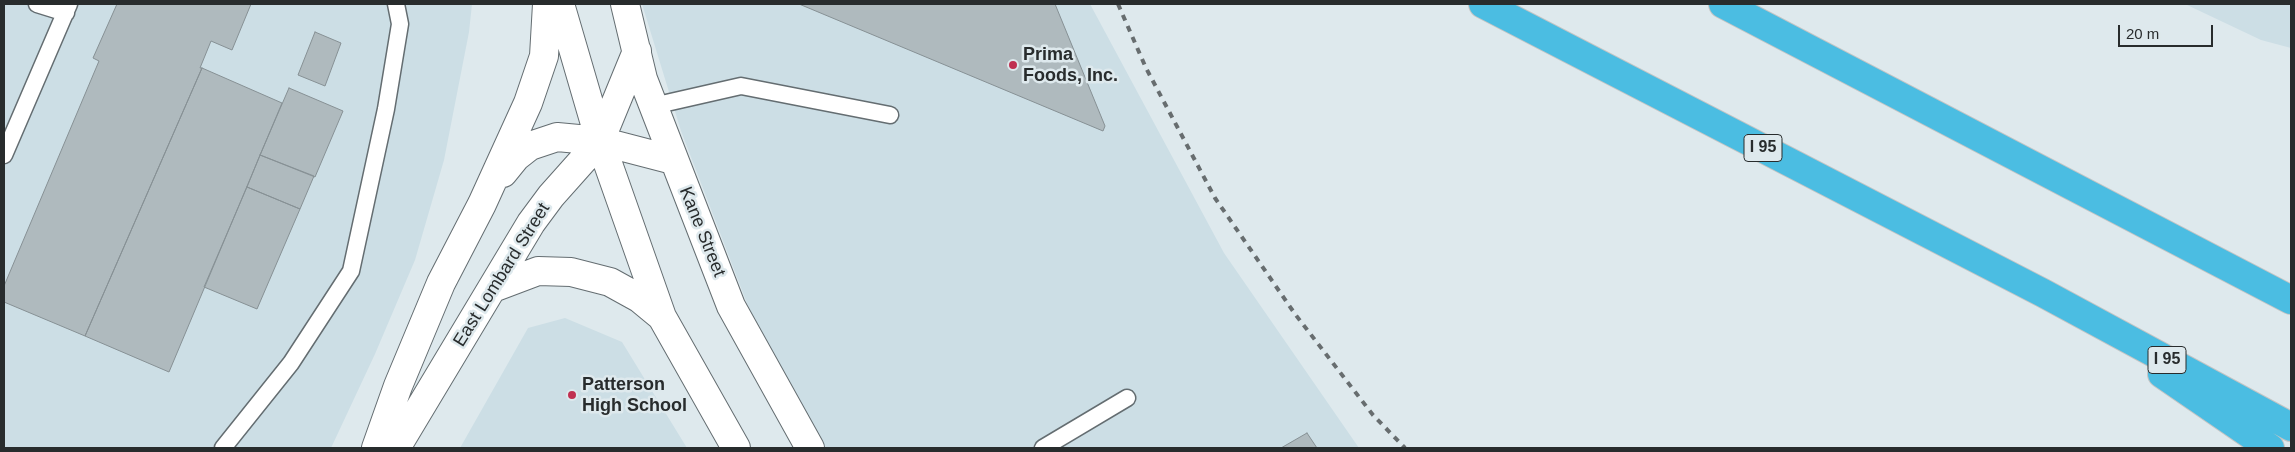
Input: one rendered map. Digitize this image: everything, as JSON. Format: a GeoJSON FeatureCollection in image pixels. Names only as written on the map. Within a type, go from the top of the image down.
{"type":"FeatureCollection","features":[{"type":"Feature","properties":{"kind":"highway","name":"I 95"},"geometry":{"type":"LineString","coordinates":[[1483,4],[2043,293],[2291,426]]}},
{"type":"Feature","properties":{"kind":"highway"},"geometry":{"type":"LineString","coordinates":[[1723,4],[2291,300]]}},
{"type":"Feature","properties":{"kind":"highway"},"geometry":{"type":"LineString","coordinates":[[2043,293],[2270,448]]}},
{"type":"Feature","properties":{"kind":"main road"},"geometry":{"type":"LineString","coordinates":[[376,448],[398,386],[440,284],[482,204],[528,103],[544,56],[547,4]]}},
{"type":"Feature","properties":{"kind":"main road"},"geometry":{"type":"LineString","coordinates":[[560,4],[600,141],[662,317],[736,448]]}},
{"type":"Feature","properties":{"kind":"main road","name":"Kane Street"},"geometry":{"type":"LineString","coordinates":[[625,4],[643,78],[673,160],[731,306],[810,448]]}},
{"type":"Feature","properties":{"kind":"main road","name":"East Lombard Street"},"geometry":{"type":"LineString","coordinates":[[396,448],[536,217],[551,196],[600,141],[637,51]]}},
{"type":"Feature","properties":{"kind":"main road"},"geometry":{"type":"LineString","coordinates":[[482,204],[503,172],[516,157],[530,146],[558,137],[600,141],[673,160]]}},
{"type":"Feature","properties":{"kind":"main road"},"geometry":{"type":"LineString","coordinates":[[493,288],[538,271],[570,272],[610,282],[639,298],[662,317]]}},
{"type":"Feature","properties":{"kind":"lane"},"geometry":{"type":"LineString","coordinates":[[4,155],[67,8],[37,4]]}},
{"type":"Feature","properties":{"kind":"lane"},"geometry":{"type":"LineString","coordinates":[[223,448],[291,363],[351,271],[386,109],[400,24],[396,4]]}},
{"type":"Feature","properties":{"kind":"lane"},"geometry":{"type":"LineString","coordinates":[[653,106],[742,86],[890,115]]}},
{"type":"Feature","properties":{"kind":"lane"},"geometry":{"type":"LineString","coordinates":[[1043,448],[1127,398]]}},
{"type":"Feature","properties":{"kind":"shaded area"},"geometry":{"type":"Polygon","coordinates":[[[4,4],[472,4],[469,32],[444,160],[415,260],[375,354],[331,448],[4,448],[4,4]]]}},
{"type":"Feature","properties":{"kind":"shaded area"},"geometry":{"type":"Polygon","coordinates":[[[642,4],[1090,4],[1224,253],[1359,448],[822,448],[748,306],[681,131],[642,4]]]}},
{"type":"Feature","properties":{"kind":"shaded area"},"geometry":{"type":"Polygon","coordinates":[[[2185,4],[2291,4],[2291,48],[2261,40],[2185,4]]]}},
{"type":"Feature","properties":{"kind":"shaded area","name":"Patterson High School"},"geometry":{"type":"Polygon","coordinates":[[[565,318],[622,342],[687,448],[460,448],[528,328],[565,318]]]}},
{"type":"Feature","properties":{"kind":"building"},"geometry":{"type":"Polygon","coordinates":[[[117,4],[251,4],[232,50],[211,41],[200,68],[202,68],[85,336],[4,302],[4,286],[99,61],[93,58],[117,4]]]}},
{"type":"Feature","properties":{"kind":"building","name":"Prima Foods, Inc."},"geometry":{"type":"Polygon","coordinates":[[[799,4],[1055,4],[1105,126],[1103,131],[799,4]]]}},
{"type":"Feature","properties":{"kind":"building"},"geometry":{"type":"Polygon","coordinates":[[[315,32],[341,43],[325,86],[298,75],[315,32]]]}},
{"type":"Feature","properties":{"kind":"building"},"geometry":{"type":"Polygon","coordinates":[[[202,68],[282,103],[169,372],[85,336],[202,68]]]}},
{"type":"Feature","properties":{"kind":"building"},"geometry":{"type":"Polygon","coordinates":[[[289,88],[343,111],[315,177],[260,155],[289,88]]]}},
{"type":"Feature","properties":{"kind":"building"},"geometry":{"type":"Polygon","coordinates":[[[260,155],[314,176],[300,209],[247,187],[260,155]]]}},
{"type":"Feature","properties":{"kind":"building"},"geometry":{"type":"Polygon","coordinates":[[[247,187],[300,209],[257,309],[204,287],[247,187]]]}},
{"type":"Feature","properties":{"kind":"building"},"geometry":{"type":"Polygon","coordinates":[[[1307,433],[1317,448],[1281,448],[1307,433]]]}},
{"type":"Feature","properties":{"kind":"railway"},"geometry":{"type":"LineString","coordinates":[[1118,4],[1146,68],[1215,198],[1295,314],[1373,415],[1405,448]]}},
{"type":"Feature","properties":{"kind":"place","name":"Prima Foods, Inc."},"geometry":{"type":"Point","coordinates":[1013,65]}},
{"type":"Feature","properties":{"kind":"place","name":"Patterson High School"},"geometry":{"type":"Point","coordinates":[572,395]}}]}
